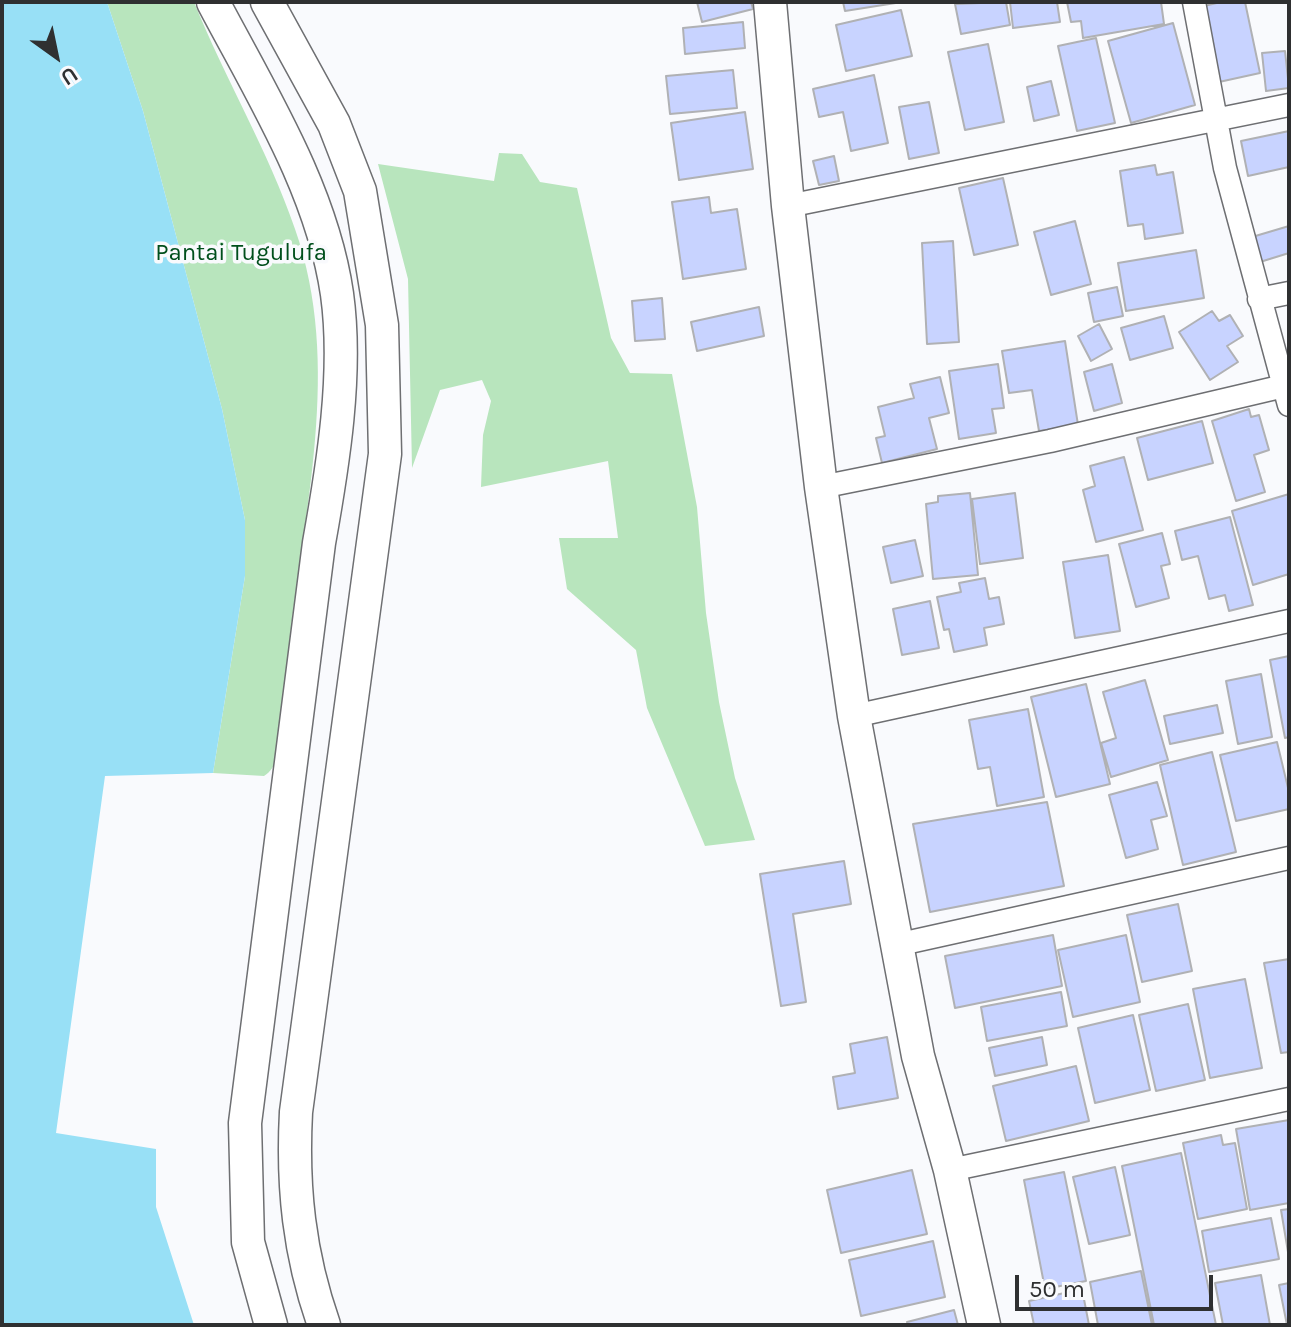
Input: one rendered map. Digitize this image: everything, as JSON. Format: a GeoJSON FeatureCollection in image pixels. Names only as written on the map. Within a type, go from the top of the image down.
{"type":"FeatureCollection","features":[{"type":"Feature","properties":{"kind":"street"},"geometry":{"type":"LineString","coordinates":[[213,2],[286,142],[315,213],[337,294],[338,376],[332,472],[319,543],[245,1123],[248,1242],[271,1325]]}},
{"type":"Feature","properties":{"kind":"street"},"geometry":{"type":"LineString","coordinates":[[267,2],[334,124],[360,191],[377,277],[383,375],[385,454],[320,914],[296,1112],[293,1175],[308,1280],[324,1325]]}},
{"type":"Feature","properties":{"kind":"street"},"geometry":{"type":"LineString","coordinates":[[770,2],[788,206],[821,487],[854,716],[918,1056],[950,1170],[984,1325]]}},
{"type":"Feature","properties":{"kind":"street"},"geometry":{"type":"LineString","coordinates":[[821,487],[1287,395],[1227,180],[1194,2]]}},
{"type":"Feature","properties":{"kind":"street"},"geometry":{"type":"LineString","coordinates":[[788,206],[1289,105]]}},
{"type":"Feature","properties":{"kind":"street"},"geometry":{"type":"LineString","coordinates":[[1259,299],[1289,293]]}},
{"type":"Feature","properties":{"kind":"street"},"geometry":{"type":"LineString","coordinates":[[338,376],[383,375]]}},
{"type":"Feature","properties":{"kind":"street"},"geometry":{"type":"LineString","coordinates":[[854,716],[1289,621]]}},
{"type":"Feature","properties":{"kind":"street"},"geometry":{"type":"LineString","coordinates":[[896,945],[1289,858]]}},
{"type":"Feature","properties":{"kind":"street"},"geometry":{"type":"LineString","coordinates":[[272,907],[320,914]]}},
{"type":"Feature","properties":{"kind":"street"},"geometry":{"type":"LineString","coordinates":[[950,1170],[1289,1099]]}},
{"type":"Feature","properties":{"kind":"green space","name":"Pantai Tugulufa"},"geometry":{"type":"Polygon","coordinates":[[[107,2],[194,2],[284,200],[309,281],[316,333],[318,385],[315,438],[289,649],[283,738],[272,768],[264,776],[213,773],[245,576],[245,520],[222,409],[143,111],[107,2]]]}},
{"type":"Feature","properties":{"kind":"green space"},"geometry":{"type":"Polygon","coordinates":[[[499,153],[522,154],[540,182],[577,188],[611,338],[630,373],[672,374],[697,507],[706,613],[719,702],[735,778],[755,840],[705,846],[647,708],[636,650],[567,589],[559,538],[618,538],[608,461],[481,487],[483,435],[491,401],[482,380],[440,390],[412,468],[408,279],[378,164],[494,181],[499,153]]]}},
{"type":"Feature","properties":{"kind":"water"},"geometry":{"type":"Polygon","coordinates":[[[2,2],[107,2],[143,111],[222,409],[245,520],[245,576],[213,773],[105,776],[56,1133],[156,1149],[156,1207],[194,1325],[2,1325],[2,2]]]}},
{"type":"Feature","properties":{"kind":"building"},"geometry":{"type":"Polygon","coordinates":[[[697,2],[751,2],[753,9],[702,22],[697,2]]]}},
{"type":"Feature","properties":{"kind":"building"},"geometry":{"type":"Polygon","coordinates":[[[843,2],[902,2],[845,11],[843,2]]]}},
{"type":"Feature","properties":{"kind":"building"},"geometry":{"type":"Polygon","coordinates":[[[1006,2],[1010,25],[961,34],[955,4],[1006,2]]]}},
{"type":"Feature","properties":{"kind":"building"},"geometry":{"type":"Polygon","coordinates":[[[1010,2],[1057,2],[1060,22],[1013,28],[1010,2]]]}},
{"type":"Feature","properties":{"kind":"building"},"geometry":{"type":"Polygon","coordinates":[[[1067,2],[1161,2],[1164,24],[1083,38],[1081,21],[1071,22],[1067,2]]]}},
{"type":"Feature","properties":{"kind":"building"},"geometry":{"type":"Polygon","coordinates":[[[1245,2],[1260,73],[1219,82],[1204,6],[1245,2]]]}},
{"type":"Feature","properties":{"kind":"building"},"geometry":{"type":"Polygon","coordinates":[[[901,10],[912,56],[846,71],[836,25],[901,10]]]}},
{"type":"Feature","properties":{"kind":"building"},"geometry":{"type":"Polygon","coordinates":[[[743,22],[745,48],[685,54],[683,28],[743,22]]]}},
{"type":"Feature","properties":{"kind":"building"},"geometry":{"type":"Polygon","coordinates":[[[1173,23],[1195,105],[1131,123],[1108,41],[1173,23]]]}},
{"type":"Feature","properties":{"kind":"building"},"geometry":{"type":"Polygon","coordinates":[[[1096,38],[1115,123],[1077,131],[1058,46],[1096,38]]]}},
{"type":"Feature","properties":{"kind":"building"},"geometry":{"type":"Polygon","coordinates":[[[988,44],[1004,122],[965,130],[948,52],[988,44]]]}},
{"type":"Feature","properties":{"kind":"building"},"geometry":{"type":"Polygon","coordinates":[[[1285,51],[1289,88],[1266,91],[1262,53],[1285,51]]]}},
{"type":"Feature","properties":{"kind":"building"},"geometry":{"type":"Polygon","coordinates":[[[733,70],[737,108],[670,114],[666,76],[733,70]]]}},
{"type":"Feature","properties":{"kind":"building"},"geometry":{"type":"Polygon","coordinates":[[[874,75],[888,143],[851,151],[843,112],[819,117],[813,89],[874,75]]]}},
{"type":"Feature","properties":{"kind":"building"},"geometry":{"type":"Polygon","coordinates":[[[1051,81],[1059,115],[1034,121],[1027,87],[1051,81]]]}},
{"type":"Feature","properties":{"kind":"building"},"geometry":{"type":"Polygon","coordinates":[[[929,102],[939,153],[909,159],[899,107],[929,102]]]}},
{"type":"Feature","properties":{"kind":"building"},"geometry":{"type":"Polygon","coordinates":[[[745,112],[753,169],[679,180],[671,123],[745,112]]]}},
{"type":"Feature","properties":{"kind":"building"},"geometry":{"type":"Polygon","coordinates":[[[1289,131],[1289,167],[1248,176],[1241,141],[1289,131]]]}},
{"type":"Feature","properties":{"kind":"building"},"geometry":{"type":"Polygon","coordinates":[[[834,156],[839,181],[819,185],[813,161],[834,156]]]}},
{"type":"Feature","properties":{"kind":"building"},"geometry":{"type":"Polygon","coordinates":[[[1155,165],[1157,175],[1173,172],[1183,233],[1145,239],[1143,224],[1128,226],[1120,171],[1155,165]]]}},
{"type":"Feature","properties":{"kind":"building"},"geometry":{"type":"Polygon","coordinates":[[[1003,178],[1018,245],[974,255],[959,188],[1003,178]]]}},
{"type":"Feature","properties":{"kind":"building"},"geometry":{"type":"Polygon","coordinates":[[[709,197],[711,213],[737,209],[746,269],[683,279],[672,202],[709,197]]]}},
{"type":"Feature","properties":{"kind":"building"},"geometry":{"type":"Polygon","coordinates":[[[1075,221],[1091,284],[1051,295],[1034,232],[1075,221]]]}},
{"type":"Feature","properties":{"kind":"building"},"geometry":{"type":"Polygon","coordinates":[[[1289,226],[1289,253],[1260,262],[1252,237],[1289,226]]]}},
{"type":"Feature","properties":{"kind":"building"},"geometry":{"type":"Polygon","coordinates":[[[953,241],[959,342],[927,344],[922,243],[953,241]]]}},
{"type":"Feature","properties":{"kind":"building"},"geometry":{"type":"Polygon","coordinates":[[[1196,250],[1204,298],[1126,311],[1118,263],[1196,250]]]}},
{"type":"Feature","properties":{"kind":"building"},"geometry":{"type":"Polygon","coordinates":[[[1117,287],[1123,316],[1094,322],[1088,293],[1117,287]]]}},
{"type":"Feature","properties":{"kind":"building"},"geometry":{"type":"Polygon","coordinates":[[[662,298],[665,339],[635,341],[632,301],[662,298]]]}},
{"type":"Feature","properties":{"kind":"building"},"geometry":{"type":"Polygon","coordinates":[[[759,307],[764,336],[697,351],[691,322],[759,307]]]}},
{"type":"Feature","properties":{"kind":"building"},"geometry":{"type":"Polygon","coordinates":[[[1212,311],[1219,321],[1230,315],[1243,336],[1227,346],[1238,362],[1210,380],[1179,332],[1212,311]]]}},
{"type":"Feature","properties":{"kind":"building"},"geometry":{"type":"Polygon","coordinates":[[[1164,316],[1173,348],[1130,360],[1121,328],[1164,316]]]}},
{"type":"Feature","properties":{"kind":"building"},"geometry":{"type":"Polygon","coordinates":[[[1099,324],[1112,349],[1091,361],[1078,336],[1099,324]]]}},
{"type":"Feature","properties":{"kind":"building"},"geometry":{"type":"Polygon","coordinates":[[[1065,341],[1078,425],[1039,431],[1032,390],[1009,393],[1002,351],[1065,341]]]}},
{"type":"Feature","properties":{"kind":"building"},"geometry":{"type":"Polygon","coordinates":[[[998,364],[1004,408],[992,409],[996,433],[959,439],[949,371],[998,364]]]}},
{"type":"Feature","properties":{"kind":"building"},"geometry":{"type":"Polygon","coordinates":[[[1112,364],[1122,403],[1094,411],[1084,372],[1112,364]]]}},
{"type":"Feature","properties":{"kind":"building"},"geometry":{"type":"Polygon","coordinates":[[[940,377],[949,413],[929,418],[937,449],[882,463],[876,438],[885,436],[878,407],[914,398],[910,384],[940,377]]]}},
{"type":"Feature","properties":{"kind":"building"},"geometry":{"type":"Polygon","coordinates":[[[1249,409],[1251,417],[1259,415],[1269,450],[1254,455],[1265,492],[1236,501],[1212,421],[1249,409]]]}},
{"type":"Feature","properties":{"kind":"building"},"geometry":{"type":"Polygon","coordinates":[[[1202,421],[1213,463],[1148,480],[1137,438],[1202,421]]]}},
{"type":"Feature","properties":{"kind":"building"},"geometry":{"type":"Polygon","coordinates":[[[1124,457],[1143,530],[1096,542],[1083,490],[1095,486],[1090,466],[1124,457]]]}},
{"type":"Feature","properties":{"kind":"building"},"geometry":{"type":"Polygon","coordinates":[[[970,493],[978,575],[933,579],[926,504],[938,502],[938,496],[970,493]]]}},
{"type":"Feature","properties":{"kind":"building"},"geometry":{"type":"Polygon","coordinates":[[[1015,493],[1023,558],[980,564],[972,499],[1015,493]]]}},
{"type":"Feature","properties":{"kind":"building"},"geometry":{"type":"Polygon","coordinates":[[[1289,494],[1289,574],[1253,585],[1232,511],[1289,494]]]}},
{"type":"Feature","properties":{"kind":"building"},"geometry":{"type":"Polygon","coordinates":[[[1230,517],[1253,605],[1229,611],[1225,595],[1209,599],[1198,556],[1182,560],[1175,531],[1230,517]]]}},
{"type":"Feature","properties":{"kind":"building"},"geometry":{"type":"Polygon","coordinates":[[[1162,533],[1170,564],[1161,566],[1169,598],[1136,607],[1119,544],[1162,533]]]}},
{"type":"Feature","properties":{"kind":"building"},"geometry":{"type":"Polygon","coordinates":[[[915,540],[923,576],[891,583],[883,547],[915,540]]]}},
{"type":"Feature","properties":{"kind":"building"},"geometry":{"type":"Polygon","coordinates":[[[1108,555],[1120,631],[1075,638],[1063,562],[1108,555]]]}},
{"type":"Feature","properties":{"kind":"building"},"geometry":{"type":"Polygon","coordinates":[[[985,578],[989,599],[999,597],[1004,624],[984,628],[987,645],[954,652],[949,629],[944,630],[937,597],[961,592],[959,583],[985,578]]]}},
{"type":"Feature","properties":{"kind":"building"},"geometry":{"type":"Polygon","coordinates":[[[930,601],[939,648],[902,655],[893,609],[930,601]]]}},
{"type":"Feature","properties":{"kind":"building"},"geometry":{"type":"Polygon","coordinates":[[[1289,656],[1289,737],[1285,738],[1270,660],[1289,656]]]}},
{"type":"Feature","properties":{"kind":"building"},"geometry":{"type":"Polygon","coordinates":[[[1261,674],[1272,737],[1238,744],[1226,681],[1261,674]]]}},
{"type":"Feature","properties":{"kind":"building"},"geometry":{"type":"Polygon","coordinates":[[[1145,680],[1168,760],[1111,777],[1101,743],[1116,738],[1103,692],[1145,680]]]}},
{"type":"Feature","properties":{"kind":"building"},"geometry":{"type":"Polygon","coordinates":[[[1086,684],[1110,784],[1056,797],[1031,697],[1086,684]]]}},
{"type":"Feature","properties":{"kind":"building"},"geometry":{"type":"Polygon","coordinates":[[[1217,705],[1223,733],[1170,744],[1164,716],[1217,705]]]}},
{"type":"Feature","properties":{"kind":"building"},"geometry":{"type":"Polygon","coordinates":[[[1028,709],[1044,797],[997,806],[990,767],[978,769],[969,720],[1028,709]]]}},
{"type":"Feature","properties":{"kind":"building"},"geometry":{"type":"Polygon","coordinates":[[[1277,742],[1289,792],[1289,809],[1236,821],[1220,755],[1277,742]]]}},
{"type":"Feature","properties":{"kind":"building"},"geometry":{"type":"Polygon","coordinates":[[[1212,752],[1236,852],[1183,865],[1160,765],[1212,752]]]}},
{"type":"Feature","properties":{"kind":"building"},"geometry":{"type":"Polygon","coordinates":[[[1157,782],[1167,816],[1151,820],[1158,849],[1126,858],[1109,795],[1157,782]]]}},
{"type":"Feature","properties":{"kind":"building"},"geometry":{"type":"Polygon","coordinates":[[[1047,802],[1064,886],[930,912],[913,824],[1047,802]]]}},
{"type":"Feature","properties":{"kind":"building"},"geometry":{"type":"Polygon","coordinates":[[[844,861],[851,904],[793,914],[806,1002],[781,1006],[760,874],[844,861]]]}},
{"type":"Feature","properties":{"kind":"building"},"geometry":{"type":"Polygon","coordinates":[[[1178,904],[1192,971],[1142,982],[1127,915],[1178,904]]]}},
{"type":"Feature","properties":{"kind":"building"},"geometry":{"type":"Polygon","coordinates":[[[1053,935],[1062,986],[955,1008],[945,956],[1053,935]]]}},
{"type":"Feature","properties":{"kind":"building"},"geometry":{"type":"Polygon","coordinates":[[[1126,935],[1140,1002],[1073,1017],[1058,950],[1126,935]]]}},
{"type":"Feature","properties":{"kind":"building"},"geometry":{"type":"Polygon","coordinates":[[[1289,959],[1289,1052],[1281,1053],[1264,963],[1289,959]]]}},
{"type":"Feature","properties":{"kind":"building"},"geometry":{"type":"Polygon","coordinates":[[[1245,979],[1262,1068],[1210,1078],[1193,989],[1245,979]]]}},
{"type":"Feature","properties":{"kind":"building"},"geometry":{"type":"Polygon","coordinates":[[[1061,992],[1067,1026],[987,1041],[981,1007],[1061,992]]]}},
{"type":"Feature","properties":{"kind":"building"},"geometry":{"type":"Polygon","coordinates":[[[1188,1004],[1205,1080],[1156,1091],[1139,1015],[1188,1004]]]}},
{"type":"Feature","properties":{"kind":"building"},"geometry":{"type":"Polygon","coordinates":[[[1133,1015],[1150,1090],[1095,1103],[1078,1028],[1133,1015]]]}},
{"type":"Feature","properties":{"kind":"building"},"geometry":{"type":"Polygon","coordinates":[[[887,1037],[898,1098],[838,1109],[833,1077],[855,1073],[850,1044],[887,1037]]]}},
{"type":"Feature","properties":{"kind":"building"},"geometry":{"type":"Polygon","coordinates":[[[1042,1037],[1047,1065],[995,1076],[989,1048],[1042,1037]]]}},
{"type":"Feature","properties":{"kind":"building"},"geometry":{"type":"Polygon","coordinates":[[[1076,1066],[1089,1121],[1006,1141],[993,1086],[1076,1066]]]}},
{"type":"Feature","properties":{"kind":"building"},"geometry":{"type":"Polygon","coordinates":[[[1289,1120],[1289,1203],[1250,1210],[1236,1129],[1289,1120]]]}},
{"type":"Feature","properties":{"kind":"building"},"geometry":{"type":"Polygon","coordinates":[[[1221,1135],[1223,1145],[1235,1143],[1247,1209],[1198,1219],[1183,1143],[1221,1135]]]}},
{"type":"Feature","properties":{"kind":"building"},"geometry":{"type":"Polygon","coordinates":[[[1181,1153],[1216,1325],[1154,1325],[1122,1166],[1181,1153]]]}},
{"type":"Feature","properties":{"kind":"building"},"geometry":{"type":"Polygon","coordinates":[[[1115,1167],[1130,1235],[1089,1244],[1073,1177],[1115,1167]]]}},
{"type":"Feature","properties":{"kind":"building"},"geometry":{"type":"Polygon","coordinates":[[[912,1170],[927,1234],[841,1253],[827,1190],[912,1170]]]}},
{"type":"Feature","properties":{"kind":"building"},"geometry":{"type":"Polygon","coordinates":[[[1064,1172],[1086,1281],[1045,1289],[1024,1180],[1064,1172]]]}},
{"type":"Feature","properties":{"kind":"building"},"geometry":{"type":"Polygon","coordinates":[[[1289,1209],[1289,1252],[1288,1252],[1281,1210],[1289,1209]]]}},
{"type":"Feature","properties":{"kind":"building"},"geometry":{"type":"Polygon","coordinates":[[[1271,1218],[1279,1259],[1209,1272],[1202,1231],[1271,1218]]]}},
{"type":"Feature","properties":{"kind":"building"},"geometry":{"type":"Polygon","coordinates":[[[933,1241],[945,1297],[861,1316],[849,1260],[933,1241]]]}},
{"type":"Feature","properties":{"kind":"building"},"geometry":{"type":"Polygon","coordinates":[[[1141,1271],[1152,1325],[1098,1325],[1090,1282],[1141,1271]]]}},
{"type":"Feature","properties":{"kind":"building"},"geometry":{"type":"Polygon","coordinates":[[[1261,1275],[1270,1325],[1223,1325],[1215,1283],[1261,1275]]]}},
{"type":"Feature","properties":{"kind":"building"},"geometry":{"type":"Polygon","coordinates":[[[1289,1283],[1289,1325],[1287,1325],[1279,1285],[1289,1283]]]}},
{"type":"Feature","properties":{"kind":"building"},"geometry":{"type":"Polygon","coordinates":[[[1082,1289],[1089,1325],[1034,1325],[1029,1301],[1082,1289]]]}},
{"type":"Feature","properties":{"kind":"building"},"geometry":{"type":"Polygon","coordinates":[[[954,1310],[958,1325],[908,1325],[907,1322],[954,1310]]]}}]}
